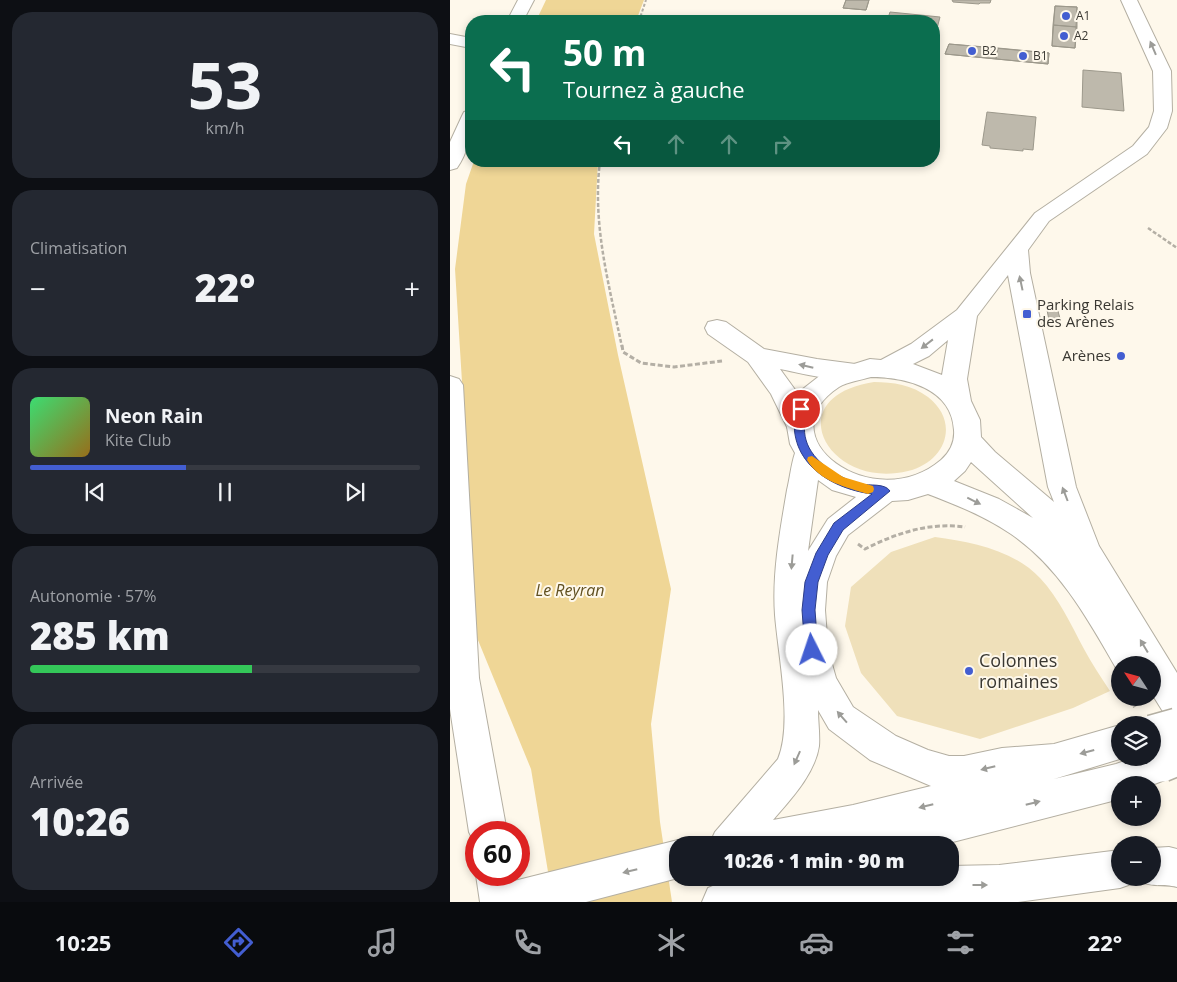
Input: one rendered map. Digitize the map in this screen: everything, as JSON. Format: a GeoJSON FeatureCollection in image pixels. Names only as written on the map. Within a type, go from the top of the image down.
{"type":"FeatureCollection","features":[{"type":"Feature","properties":{"kind":"main road"},"geometry":{"type":"LineString","coordinates":[[518,15],[526,0]]}},
{"type":"Feature","properties":{"kind":"main road"},"geometry":{"type":"LineString","coordinates":[[1116,0],[1147,71],[1164,95]]}},
{"type":"Feature","properties":{"kind":"main road"},"geometry":{"type":"LineString","coordinates":[[886,368],[920,350],[965,315],[1042,217],[1140,150],[1158,128],[1163,111],[1162,70],[1130,0]]}},
{"type":"Feature","properties":{"kind":"main road"},"geometry":{"type":"LineString","coordinates":[[450,40],[465,42]]}},
{"type":"Feature","properties":{"kind":"main road"},"geometry":{"type":"LineString","coordinates":[[450,164],[465,130]]}},
{"type":"Feature","properties":{"kind":"main road"},"geometry":{"type":"LineString","coordinates":[[1017,250],[1019,274],[1062,487],[1089,555],[1177,704]]}},
{"type":"Feature","properties":{"kind":"main road"},"geometry":{"type":"LineString","coordinates":[[717,328],[757,356],[783,391],[798,424],[800,440],[808,455],[821,469],[839,481],[860,488],[884,491],[907,490],[929,483],[943,475],[955,465],[964,453],[968,440],[967,421],[958,402],[954,379],[965,315]]}},
{"type":"Feature","properties":{"kind":"main road"},"geometry":{"type":"LineString","coordinates":[[757,356],[817,368],[854,370],[886,368],[908,371],[928,378],[945,389],[958,402]]}},
{"type":"Feature","properties":{"kind":"main road"},"geometry":{"type":"LineString","coordinates":[[798,424],[801,409],[810,396],[822,385],[837,376],[854,370]]}},
{"type":"Feature","properties":{"kind":"main road"},"geometry":{"type":"LineString","coordinates":[[450,385],[462,678],[486,821]]}},
{"type":"Feature","properties":{"kind":"main road"},"geometry":{"type":"LineString","coordinates":[[968,440],[985,459],[1028,496],[1089,555]]}},
{"type":"Feature","properties":{"kind":"main road"},"geometry":{"type":"LineString","coordinates":[[736,836],[791,771],[801,747],[801,709],[791,613],[791,574],[795,528],[808,455]]}},
{"type":"Feature","properties":{"kind":"main road"},"geometry":{"type":"LineString","coordinates":[[929,483],[964,496],[1023,526],[1056,556],[1080,583],[1126,656]]}},
{"type":"Feature","properties":{"kind":"main road"},"geometry":{"type":"LineString","coordinates":[[884,491],[838,527],[822,553],[811,582],[809,610],[812,650],[821,684],[841,718],[883,748],[925,767],[949,774],[964,774],[1002,765],[1054,761]]}},
{"type":"Feature","properties":{"kind":"main road"},"geometry":{"type":"LineString","coordinates":[[1154,706],[1167,749]]}},
{"type":"Feature","properties":{"kind":"main road"},"geometry":{"type":"LineString","coordinates":[[903,836],[1116,782],[1167,749],[1177,726]]}},
{"type":"Feature","properties":{"kind":"main road"},"geometry":{"type":"LineString","coordinates":[[790,836],[853,824],[998,788],[1054,761],[1111,745]]}},
{"type":"Feature","properties":{"kind":"main road"},"geometry":{"type":"LineString","coordinates":[[503,886],[513,900],[669,861]]}},
{"type":"Feature","properties":{"kind":"main road"},"geometry":{"type":"LineString","coordinates":[[1161,866],[1177,868]]}},
{"type":"Feature","properties":{"kind":"main road"},"geometry":{"type":"LineString","coordinates":[[722,902],[854,886],[999,885],[1111,870]]}},
{"type":"Feature","properties":{"kind":"main road"},"geometry":{"type":"LineString","coordinates":[[706,902],[751,886]]}},
{"type":"Feature","properties":{"kind":"path"},"geometry":{"type":"LineString","coordinates":[[640,15],[646,0]]}},
{"type":"Feature","properties":{"kind":"path"},"geometry":{"type":"LineString","coordinates":[[599,167],[596,180],[601,237],[624,352],[641,363],[674,367],[757,356]]}},
{"type":"Feature","properties":{"kind":"path"},"geometry":{"type":"LineString","coordinates":[[1148,228],[1177,248]]}},
{"type":"Feature","properties":{"kind":"path"},"geometry":{"type":"LineString","coordinates":[[865,549],[905,531],[948,524],[967,528]]}},
{"type":"Feature","properties":{"kind":"shaded area"},"geometry":{"type":"Polygon","coordinates":[[[874,382],[909,387],[928,397],[938,407],[944,418],[946,429],[944,440],[939,450],[921,466],[908,471],[880,474],[856,468],[837,456],[825,440],[821,422],[827,405],[844,391],[874,382]]]}},
{"type":"Feature","properties":{"kind":"shaded area"},"geometry":{"type":"Polygon","coordinates":[[[935,537],[991,549],[1018,560],[1030,568],[1047,586],[1059,603],[1090,660],[1110,691],[1073,708],[980,739],[897,716],[861,673],[845,626],[851,587],[891,552],[935,537]]]}},
{"type":"Feature","properties":{"kind":"water"},"geometry":{"type":"Polygon","coordinates":[[[546,0],[644,0],[638,15],[539,15],[546,0]]]}},
{"type":"Feature","properties":{"kind":"water","name":"Le Reyran"},"geometry":{"type":"Polygon","coordinates":[[[472,167],[598,167],[594,234],[618,355],[671,589],[651,724],[660,822],[672,902],[553,902],[531,769],[473,628],[463,398],[455,269],[466,184],[472,167]]]}},
{"type":"Feature","properties":{"kind":"building"},"geometry":{"type":"Polygon","coordinates":[[[846,0],[869,0],[866,10],[843,8],[846,0]]]}},
{"type":"Feature","properties":{"kind":"building"},"geometry":{"type":"Polygon","coordinates":[[[846,0],[869,0],[866,10],[843,8],[846,0]]]}},
{"type":"Feature","properties":{"kind":"building"},"geometry":{"type":"Polygon","coordinates":[[[952,0],[991,0],[990,3],[979,4],[953,2],[952,0]]]}},
{"type":"Feature","properties":{"kind":"building"},"geometry":{"type":"Polygon","coordinates":[[[1055,6],[1077,7],[1075,48],[1052,46],[1055,6]]]}},
{"type":"Feature","properties":{"kind":"building","name":"A1"},"geometry":{"type":"Polygon","coordinates":[[[1055,6],[1077,7],[1077,27],[1053,25],[1055,6]]]}},
{"type":"Feature","properties":{"kind":"building"},"geometry":{"type":"Polygon","coordinates":[[[890,12],[920,15],[889,15],[890,12]]]}},
{"type":"Feature","properties":{"kind":"building","name":"A2"},"geometry":{"type":"Polygon","coordinates":[[[1053,25],[1077,27],[1075,48],[1052,46],[1053,25]]]}},
{"type":"Feature","properties":{"kind":"building"},"geometry":{"type":"Polygon","coordinates":[[[949,44],[1049,53],[1048,64],[945,54],[949,44]]]}},
{"type":"Feature","properties":{"kind":"building","name":"B2"},"geometry":{"type":"Polygon","coordinates":[[[949,44],[998,48],[996,59],[945,54],[949,44]]]}},
{"type":"Feature","properties":{"kind":"building","name":"B1"},"geometry":{"type":"Polygon","coordinates":[[[998,48],[1049,53],[1048,64],[996,59],[998,48]]]}},
{"type":"Feature","properties":{"kind":"building"},"geometry":{"type":"Polygon","coordinates":[[[1083,70],[1121,73],[1124,111],[1082,107],[1083,70]]]}},
{"type":"Feature","properties":{"kind":"building"},"geometry":{"type":"Polygon","coordinates":[[[987,112],[1036,117],[1033,150],[990,148],[990,146],[982,145],[987,112]]]}},
{"type":"Feature","properties":{"kind":"building"},"geometry":{"type":"Polygon","coordinates":[[[1047,310],[1058,311],[1062,326],[1050,325],[1047,310]]]}},
{"type":"Feature","properties":{"kind":"slow traffic"},"geometry":{"type":"LineString","coordinates":[[812,460],[821,469],[839,481],[868,489]]}},
{"type":"Feature","properties":{"kind":"place","name":"A1"},"geometry":{"type":"Point","coordinates":[1066,16]}},
{"type":"Feature","properties":{"kind":"place","name":"A2"},"geometry":{"type":"Point","coordinates":[1064,36]}},
{"type":"Feature","properties":{"kind":"place","name":"B2"},"geometry":{"type":"Point","coordinates":[972,51]}},
{"type":"Feature","properties":{"kind":"place","name":"B1"},"geometry":{"type":"Point","coordinates":[1023,56]}},
{"type":"Feature","properties":{"kind":"place","name":"Parking Relais des Arènes"},"geometry":{"type":"Point","coordinates":[1027,314]}},
{"type":"Feature","properties":{"kind":"place","name":"Arènes"},"geometry":{"type":"Point","coordinates":[1121,356]}},
{"type":"Feature","properties":{"kind":"place","name":"Colonnes romaines"},"geometry":{"type":"Point","coordinates":[969,671]}},
{"type":"Feature","properties":{"kind":"route"},"geometry":{"type":"LineString","coordinates":[[801,409],[798,424],[800,440],[808,455],[821,469],[839,481],[860,488],[884,491],[838,527],[822,553],[811,582],[809,610],[812,650]]}}]}
